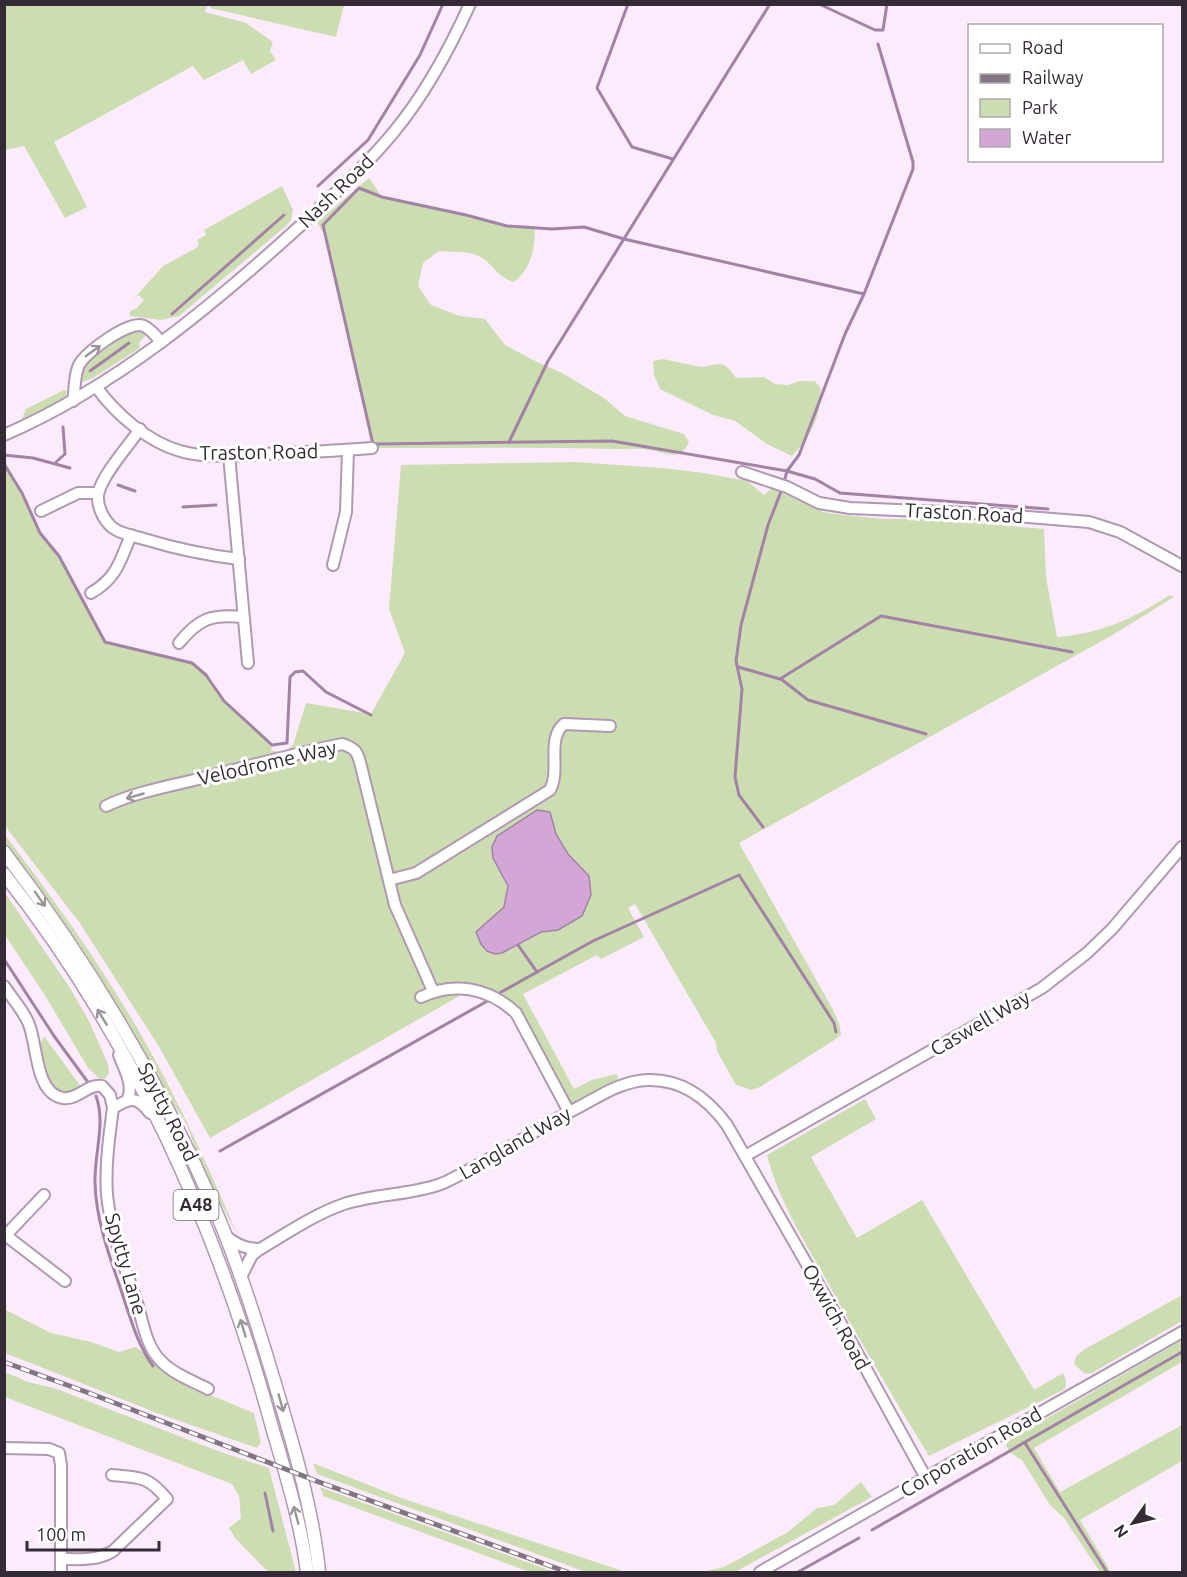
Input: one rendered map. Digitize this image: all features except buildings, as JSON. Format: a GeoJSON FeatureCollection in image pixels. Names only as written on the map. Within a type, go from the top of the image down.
{"type":"FeatureCollection","features":[{"type":"Feature","properties":{"kind":"main road","name":"Spytty Road"},"geometry":{"type":"LineString","coordinates":[[4,852],[83,961],[127,1032],[188,1149],[226,1236],[258,1327],[292,1444],[312,1523],[317,1571]]}},
{"type":"Feature","properties":{"kind":"main road","name":"Spytty Road"},"geometry":{"type":"LineString","coordinates":[[4,873],[58,947],[113,1035],[147,1097],[178,1163],[236,1306],[296,1513],[317,1571]]}},
{"type":"Feature","properties":{"kind":"street","name":"Nash Road"},"geometry":{"type":"LineString","coordinates":[[4,435],[97,388],[161,342],[272,251],[368,163],[417,100],[470,4]]}},
{"type":"Feature","properties":{"kind":"street"},"geometry":{"type":"LineString","coordinates":[[73,401],[77,372],[85,356],[127,327],[145,326],[161,342]]}},
{"type":"Feature","properties":{"kind":"street","name":"Traston Road"},"geometry":{"type":"LineString","coordinates":[[97,388],[105,399],[140,429],[161,443],[180,451],[204,455],[230,455],[372,448]]}},
{"type":"Feature","properties":{"kind":"street"},"geometry":{"type":"LineString","coordinates":[[140,429],[105,478],[98,494],[100,509],[108,522],[118,531],[131,536],[196,554],[239,559]]}},
{"type":"Feature","properties":{"kind":"street"},"geometry":{"type":"LineString","coordinates":[[333,565],[346,512],[348,450]]}},
{"type":"Feature","properties":{"kind":"street"},"geometry":{"type":"LineString","coordinates":[[230,455],[248,663]]}},
{"type":"Feature","properties":{"kind":"street","name":"Traston Road"},"geometry":{"type":"LineString","coordinates":[[742,472],[787,487],[819,503],[850,508],[1047,517],[1095,523],[1120,532],[1182,566]]}},
{"type":"Feature","properties":{"kind":"street"},"geometry":{"type":"LineString","coordinates":[[41,511],[78,493],[98,494]]}},
{"type":"Feature","properties":{"kind":"street"},"geometry":{"type":"LineString","coordinates":[[91,593],[108,583],[113,576],[131,536]]}},
{"type":"Feature","properties":{"kind":"street"},"geometry":{"type":"LineString","coordinates":[[179,643],[190,629],[208,617],[243,617]]}},
{"type":"Feature","properties":{"kind":"street"},"geometry":{"type":"LineString","coordinates":[[389,880],[416,873],[550,790],[554,782],[555,734],[564,724],[610,726]]}},
{"type":"Feature","properties":{"kind":"street","name":"Velodrome Way"},"geometry":{"type":"LineString","coordinates":[[106,806],[165,787],[336,745],[351,746],[357,751],[398,913],[433,991]]}},
{"type":"Feature","properties":{"kind":"street","name":"Caswell Way"},"geometry":{"type":"LineString","coordinates":[[745,1156],[1042,988],[1088,953],[1182,848]]}},
{"type":"Feature","properties":{"kind":"street"},"geometry":{"type":"LineString","coordinates":[[4,986],[28,1022],[43,1082],[47,1088],[56,1096],[68,1098],[79,1095],[92,1087],[102,1086],[107,1089],[113,1108],[127,1100],[136,1100],[144,1106],[160,1128],[178,1163]]}},
{"type":"Feature","properties":{"kind":"street"},"geometry":{"type":"LineString","coordinates":[[421,997],[433,991],[454,987],[490,994],[505,1003],[516,1013],[569,1112]]}},
{"type":"Feature","properties":{"kind":"street"},"geometry":{"type":"LineString","coordinates":[[113,1035],[129,1083],[130,1093],[127,1100]]}},
{"type":"Feature","properties":{"kind":"street","name":"Langland Way"},"geometry":{"type":"LineString","coordinates":[[241,1277],[252,1255],[260,1248],[327,1211],[345,1203],[440,1185],[619,1085],[643,1080],[668,1082],[694,1092],[706,1101],[727,1125],[745,1156]]}},
{"type":"Feature","properties":{"kind":"street","name":"Spytty Lane"},"geometry":{"type":"LineString","coordinates":[[113,1108],[108,1150],[107,1194],[117,1244],[148,1339],[160,1361],[175,1372],[208,1389]]}},
{"type":"Feature","properties":{"kind":"street","name":"Oxwich Road"},"geometry":{"type":"LineString","coordinates":[[745,1156],[926,1478]]}},
{"type":"Feature","properties":{"kind":"street"},"geometry":{"type":"LineString","coordinates":[[44,1195],[5,1235],[65,1281]]}},
{"type":"Feature","properties":{"kind":"street"},"geometry":{"type":"LineString","coordinates":[[226,1236],[234,1243],[250,1249],[260,1248]]}},
{"type":"Feature","properties":{"kind":"street","name":"Corporation Road"},"geometry":{"type":"LineString","coordinates":[[760,1572],[1182,1332]]}},
{"type":"Feature","properties":{"kind":"street"},"geometry":{"type":"LineString","coordinates":[[4,1448],[49,1449],[58,1453],[61,1465],[61,1572]]}},
{"type":"Feature","properties":{"kind":"street"},"geometry":{"type":"LineString","coordinates":[[62,1559],[105,1556],[168,1499],[148,1480],[112,1475]]}},
{"type":"Feature","properties":{"kind":"green space"},"geometry":{"type":"Polygon","coordinates":[[[5,4],[207,5],[205,12],[246,23],[273,42],[270,51],[276,60],[251,74],[243,60],[204,80],[193,66],[54,142],[87,207],[65,218],[24,146],[5,150],[5,4]]]}},
{"type":"Feature","properties":{"kind":"green space"},"geometry":{"type":"Polygon","coordinates":[[[211,4],[344,5],[336,37],[210,8],[211,4]]]}},
{"type":"Feature","properties":{"kind":"green space"},"geometry":{"type":"Polygon","coordinates":[[[369,178],[382,197],[507,226],[535,226],[529,264],[514,282],[503,277],[475,254],[439,251],[423,263],[418,286],[431,305],[460,316],[485,319],[505,345],[562,373],[604,398],[625,416],[684,434],[689,442],[686,448],[672,455],[638,449],[372,448],[327,240],[317,222],[369,178]]]}},
{"type":"Feature","properties":{"kind":"green space"},"geometry":{"type":"Polygon","coordinates":[[[282,186],[293,210],[291,220],[286,226],[179,316],[161,320],[130,316],[130,311],[137,308],[144,300],[138,295],[129,304],[163,266],[196,248],[199,244],[197,240],[206,235],[204,230],[282,186]]]}},
{"type":"Feature","properties":{"kind":"green space"},"geometry":{"type":"Polygon","coordinates":[[[137,328],[147,334],[139,343],[140,348],[93,378],[82,382],[86,365],[92,358],[132,329],[137,328]]]}},
{"type":"Feature","properties":{"kind":"green space"},"geometry":{"type":"Polygon","coordinates":[[[663,359],[703,367],[722,364],[731,370],[736,378],[764,377],[775,384],[788,385],[800,381],[815,381],[821,389],[817,418],[805,440],[792,456],[767,444],[735,421],[713,415],[660,389],[654,375],[653,361],[663,359]]]}},
{"type":"Feature","properties":{"kind":"green space"},"geometry":{"type":"Polygon","coordinates":[[[64,390],[67,391],[64,401],[20,423],[26,409],[64,390]]]}},
{"type":"Feature","properties":{"kind":"green space"},"geometry":{"type":"Polygon","coordinates":[[[5,461],[40,533],[59,556],[105,642],[192,663],[206,675],[224,701],[272,745],[271,751],[284,752],[293,745],[306,703],[371,714],[405,653],[389,609],[401,465],[574,462],[662,468],[747,481],[764,495],[772,488],[823,512],[883,519],[934,519],[1044,529],[1046,577],[1057,637],[1089,632],[1116,624],[1170,595],[1174,597],[1109,637],[739,843],[832,1008],[841,1034],[760,1087],[751,1090],[736,1085],[717,1051],[716,1043],[635,904],[628,908],[644,937],[601,959],[597,955],[523,994],[574,1089],[592,1080],[617,1074],[619,1083],[575,1105],[566,1099],[517,1007],[506,999],[477,986],[210,1138],[158,1045],[79,922],[5,826],[5,461]]]}},
{"type":"Feature","properties":{"kind":"green space"},"geometry":{"type":"Polygon","coordinates":[[[5,835],[75,931],[139,1031],[192,1132],[238,1236],[202,1167],[187,1125],[32,881],[5,845],[5,835]]]}},
{"type":"Feature","properties":{"kind":"green space"},"geometry":{"type":"Polygon","coordinates":[[[5,893],[70,988],[89,1021],[108,1064],[109,1073],[106,1078],[100,1079],[88,1068],[46,997],[5,935],[5,893]]]}},
{"type":"Feature","properties":{"kind":"green space"},"geometry":{"type":"Polygon","coordinates":[[[44,1036],[82,1088],[66,1092],[55,1088],[51,1083],[41,1051],[44,1036]]]}},
{"type":"Feature","properties":{"kind":"green space"},"geometry":{"type":"Polygon","coordinates":[[[865,1099],[876,1119],[811,1157],[857,1238],[922,1200],[1034,1390],[1063,1373],[1066,1381],[1065,1389],[929,1456],[799,1231],[777,1186],[767,1155],[865,1099]]]}},
{"type":"Feature","properties":{"kind":"green space"},"geometry":{"type":"Polygon","coordinates":[[[1182,1295],[1182,1321],[1092,1373],[1085,1374],[1074,1364],[1076,1356],[1085,1349],[1182,1295]]]}},
{"type":"Feature","properties":{"kind":"green space"},"geometry":{"type":"Polygon","coordinates":[[[4,1309],[51,1333],[91,1342],[119,1352],[136,1347],[183,1384],[254,1413],[261,1442],[257,1448],[157,1413],[5,1353],[4,1309]]]}},
{"type":"Feature","properties":{"kind":"green space"},"geometry":{"type":"Polygon","coordinates":[[[1182,1340],[1182,1362],[1034,1448],[1060,1492],[1182,1425],[1182,1461],[1080,1520],[1111,1572],[1100,1572],[1064,1518],[1050,1505],[1022,1460],[1012,1454],[1006,1446],[1008,1441],[1182,1340]]]}},
{"type":"Feature","properties":{"kind":"green space"},"geometry":{"type":"Polygon","coordinates":[[[5,1372],[269,1468],[296,1572],[268,1572],[235,1538],[229,1528],[241,1518],[239,1496],[232,1484],[5,1397],[5,1372]]]}},
{"type":"Feature","properties":{"kind":"green space"},"geometry":{"type":"Polygon","coordinates":[[[313,1463],[404,1499],[626,1572],[586,1572],[317,1474],[313,1463]]]}},
{"type":"Feature","properties":{"kind":"green space"},"geometry":{"type":"Polygon","coordinates":[[[861,1482],[872,1497],[735,1572],[701,1572],[724,1567],[788,1532],[817,1508],[834,1505],[861,1482]]]}},
{"type":"Feature","properties":{"kind":"green space"},"geometry":{"type":"Polygon","coordinates":[[[320,1487],[556,1572],[530,1572],[323,1496],[320,1487]]]}},
{"type":"Feature","properties":{"kind":"water"},"geometry":{"type":"Polygon","coordinates":[[[537,810],[550,812],[556,834],[568,854],[589,876],[591,895],[582,916],[558,930],[541,932],[502,953],[495,954],[487,951],[476,932],[504,907],[508,886],[493,858],[492,847],[497,836],[537,810]]]}},
{"type":"Feature","properties":{"kind":"waterway"},"geometry":{"type":"LineString","coordinates":[[318,186],[368,140],[420,55],[443,4]]}},
{"type":"Feature","properties":{"kind":"waterway"},"geometry":{"type":"LineString","coordinates":[[628,4],[597,88],[632,147],[673,159]]}},
{"type":"Feature","properties":{"kind":"waterway"},"geometry":{"type":"LineString","coordinates":[[509,442],[548,361],[770,4]]}},
{"type":"Feature","properties":{"kind":"waterway"},"geometry":{"type":"LineString","coordinates":[[819,4],[875,30],[883,30],[887,4]]}},
{"type":"Feature","properties":{"kind":"waterway"},"geometry":{"type":"LineString","coordinates":[[864,294],[845,334],[799,455],[787,471],[612,441],[373,444],[323,225],[359,188],[382,197],[507,226],[552,229],[584,227],[624,239],[864,294],[913,169],[913,162],[878,44]]}},
{"type":"Feature","properties":{"kind":"waterway"},"geometry":{"type":"LineString","coordinates":[[172,314],[284,215]]}},
{"type":"Feature","properties":{"kind":"waterway"},"geometry":{"type":"LineString","coordinates":[[90,371],[129,343]]}},
{"type":"Feature","properties":{"kind":"waterway"},"geometry":{"type":"LineString","coordinates":[[56,462],[65,454],[63,427]]}},
{"type":"Feature","properties":{"kind":"waterway"},"geometry":{"type":"LineString","coordinates":[[4,455],[33,458],[70,468]]}},
{"type":"Feature","properties":{"kind":"waterway"},"geometry":{"type":"LineString","coordinates":[[4,464],[22,493],[40,533],[59,556],[105,642],[192,663],[206,675],[224,701],[272,745],[287,743],[290,677],[295,672],[303,671],[326,692],[371,715]]}},
{"type":"Feature","properties":{"kind":"waterway"},"geometry":{"type":"LineString","coordinates":[[784,482],[787,471],[815,479],[840,493],[1048,509]]}},
{"type":"Feature","properties":{"kind":"waterway"},"geometry":{"type":"LineString","coordinates":[[118,485],[135,491]]}},
{"type":"Feature","properties":{"kind":"waterway"},"geometry":{"type":"LineString","coordinates":[[763,827],[739,795],[735,777],[742,689],[736,661],[741,625],[768,525],[782,489]]}},
{"type":"Feature","properties":{"kind":"waterway"},"geometry":{"type":"LineString","coordinates":[[183,507],[216,505]]}},
{"type":"Feature","properties":{"kind":"waterway"},"geometry":{"type":"LineString","coordinates":[[738,667],[780,679],[881,616],[1072,652]]}},
{"type":"Feature","properties":{"kind":"waterway"},"geometry":{"type":"LineString","coordinates":[[781,679],[808,700],[926,734]]}},
{"type":"Feature","properties":{"kind":"waterway"},"geometry":{"type":"LineString","coordinates":[[518,945],[537,972],[593,941],[739,875],[834,1023],[836,1032]]}},
{"type":"Feature","properties":{"kind":"waterway"},"geometry":{"type":"LineString","coordinates":[[4,959],[54,1036],[87,1081]]}},
{"type":"Feature","properties":{"kind":"waterway"},"geometry":{"type":"LineString","coordinates":[[496,995],[537,972]]}},
{"type":"Feature","properties":{"kind":"waterway"},"geometry":{"type":"LineString","coordinates":[[220,1151],[491,999]]}},
{"type":"Feature","properties":{"kind":"waterway"},"geometry":{"type":"LineString","coordinates":[[96,1096],[100,1128],[95,1183],[101,1224],[134,1330],[153,1366]]}},
{"type":"Feature","properties":{"kind":"waterway"},"geometry":{"type":"LineString","coordinates":[[872,1530],[1182,1352]]}},
{"type":"Feature","properties":{"kind":"waterway"},"geometry":{"type":"LineString","coordinates":[[1025,1443],[1107,1572]]}},
{"type":"Feature","properties":{"kind":"waterway"},"geometry":{"type":"LineString","coordinates":[[265,1493],[273,1531]]}},
{"type":"Feature","properties":{"kind":"waterway"},"geometry":{"type":"LineString","coordinates":[[798,1572],[859,1538]]}},
{"type":"Feature","properties":{"kind":"railway"},"geometry":{"type":"LineString","coordinates":[[4,1362],[319,1482],[567,1572]]}}]}
